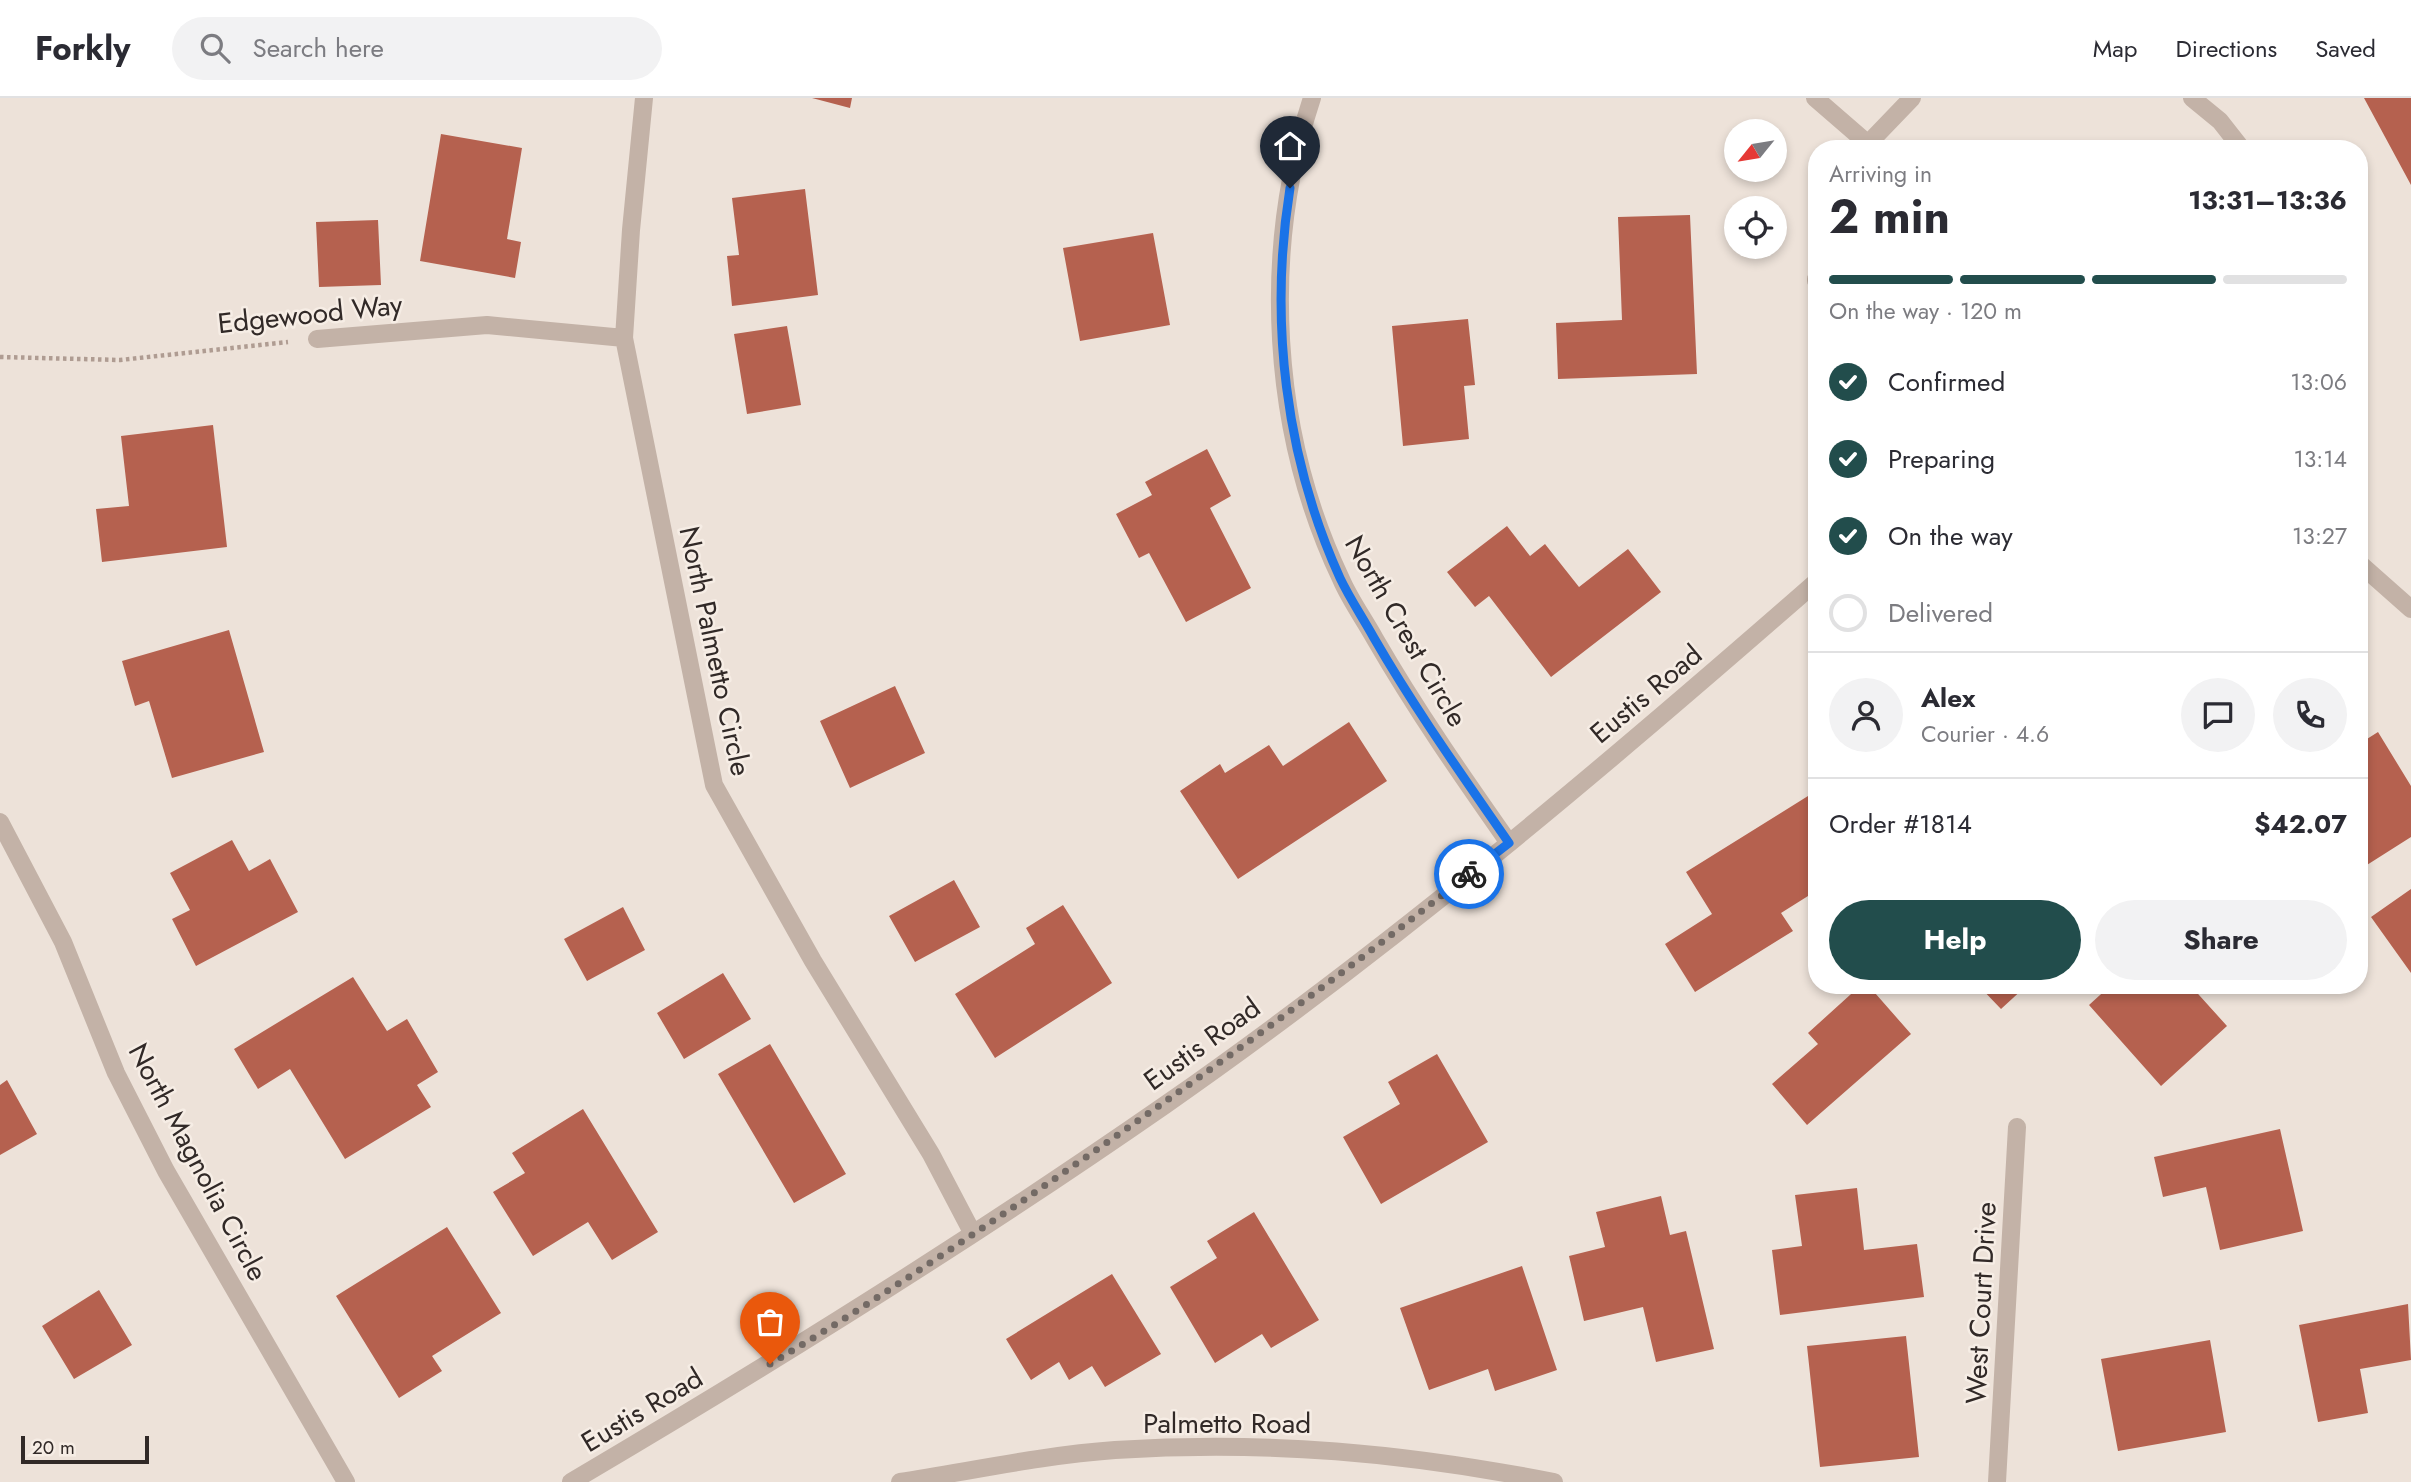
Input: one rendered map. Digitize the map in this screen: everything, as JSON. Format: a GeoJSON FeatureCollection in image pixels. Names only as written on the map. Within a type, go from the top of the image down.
{"type":"FeatureCollection","features":[{"type":"Feature","properties":{"kind":"street","name":"North Palmetto Circle"},"geometry":{"type":"LineString","coordinates":[[644,98],[631,230],[625,338],[714,785],[813,961],[931,1154],[973,1234]]}},
{"type":"Feature","properties":{"kind":"street","name":"North Crest Circle"},"geometry":{"type":"LineString","coordinates":[[1312,98],[1297,146],[1283,230],[1281,314],[1286,382],[1296,450],[1321,533],[1342,581],[1420,717],[1509,843]]}},
{"type":"Feature","properties":{"kind":"street"},"geometry":{"type":"LineString","coordinates":[[1815,98],[1859,140]]}},
{"type":"Feature","properties":{"kind":"street"},"geometry":{"type":"LineString","coordinates":[[1871,140],[1912,98]]}},
{"type":"Feature","properties":{"kind":"street"},"geometry":{"type":"LineString","coordinates":[[2192,98],[2220,121],[2235,140]]}},
{"type":"Feature","properties":{"kind":"street","name":"Edgewood Way"},"geometry":{"type":"LineString","coordinates":[[317,339],[487,325],[625,338]]}},
{"type":"Feature","properties":{"kind":"street"},"geometry":{"type":"LineString","coordinates":[[2368,570],[2411,609]]}},
{"type":"Feature","properties":{"kind":"street","name":"Eustis Road"},"geometry":{"type":"LineString","coordinates":[[571,1482],[792,1351],[973,1234],[1178,1095],[1377,948],[1509,843],[1703,682],[1808,589]]}},
{"type":"Feature","properties":{"kind":"street","name":"North Magnolia Circle"},"geometry":{"type":"LineString","coordinates":[[0,822],[63,942],[116,1073],[166,1171],[346,1482]]}},
{"type":"Feature","properties":{"kind":"street","name":"West Court Drive"},"geometry":{"type":"LineString","coordinates":[[1997,1482],[2017,1127]]}},
{"type":"Feature","properties":{"kind":"street","name":"Palmetto Road"},"geometry":{"type":"LineString","coordinates":[[900,1482],[1112,1450],[1209,1446],[1341,1450],[1450,1462],[1554,1482]]}},
{"type":"Feature","properties":{"kind":"path","name":"Edgewood Way"},"geometry":{"type":"LineString","coordinates":[[0,357],[120,360],[317,339]]}},
{"type":"Feature","properties":{"kind":"building"},"geometry":{"type":"Polygon","coordinates":[[[812,98],[852,98],[850,108],[812,98]]]}},
{"type":"Feature","properties":{"kind":"building"},"geometry":{"type":"Polygon","coordinates":[[[2364,98],[2411,98],[2411,185],[2364,98]]]}},
{"type":"Feature","properties":{"kind":"building"},"geometry":{"type":"Polygon","coordinates":[[[441,134],[522,148],[507,239],[521,242],[515,278],[420,261],[441,134]]]}},
{"type":"Feature","properties":{"kind":"building"},"geometry":{"type":"Polygon","coordinates":[[[805,189],[818,295],[732,306],[727,256],[739,255],[732,198],[805,189]]]}},
{"type":"Feature","properties":{"kind":"building"},"geometry":{"type":"Polygon","coordinates":[[[1690,215],[1697,374],[1558,379],[1556,323],[1622,320],[1618,217],[1690,215]]]}},
{"type":"Feature","properties":{"kind":"building"},"geometry":{"type":"Polygon","coordinates":[[[378,220],[381,285],[319,287],[316,222],[378,220]]]}},
{"type":"Feature","properties":{"kind":"building"},"geometry":{"type":"Polygon","coordinates":[[[1153,233],[1170,325],[1080,341],[1063,248],[1153,233]]]}},
{"type":"Feature","properties":{"kind":"building"},"geometry":{"type":"Polygon","coordinates":[[[1468,319],[1475,385],[1464,386],[1469,439],[1403,446],[1392,326],[1468,319]]]}},
{"type":"Feature","properties":{"kind":"building"},"geometry":{"type":"Polygon","coordinates":[[[787,326],[801,405],[747,414],[734,334],[787,326]]]}},
{"type":"Feature","properties":{"kind":"building"},"geometry":{"type":"Polygon","coordinates":[[[213,425],[227,547],[102,562],[96,509],[129,506],[121,436],[213,425]]]}},
{"type":"Feature","properties":{"kind":"building"},"geometry":{"type":"Polygon","coordinates":[[[1207,449],[1231,496],[1210,508],[1251,588],[1186,622],[1149,553],[1139,558],[1116,514],[1152,495],[1145,482],[1207,449]]]}},
{"type":"Feature","properties":{"kind":"building"},"geometry":{"type":"Polygon","coordinates":[[[1507,526],[1530,556],[1545,544],[1579,587],[1628,549],[1661,592],[1551,677],[1489,596],[1475,607],[1447,572],[1507,526]]]}},
{"type":"Feature","properties":{"kind":"building"},"geometry":{"type":"Polygon","coordinates":[[[229,630],[264,752],[172,778],[149,701],[135,706],[122,661],[229,630]]]}},
{"type":"Feature","properties":{"kind":"building"},"geometry":{"type":"Polygon","coordinates":[[[895,686],[925,753],[850,788],[820,721],[895,686]]]}},
{"type":"Feature","properties":{"kind":"building"},"geometry":{"type":"Polygon","coordinates":[[[1349,722],[1387,781],[1238,879],[1180,791],[1220,764],[1225,773],[1269,745],[1283,766],[1349,722]]]}},
{"type":"Feature","properties":{"kind":"building"},"geometry":{"type":"Polygon","coordinates":[[[2378,732],[2411,786],[2411,837],[2368,864],[2368,738],[2378,732]]]}},
{"type":"Feature","properties":{"kind":"building"},"geometry":{"type":"Polygon","coordinates":[[[1808,796],[1808,896],[1781,913],[1793,931],[1695,992],[1665,944],[1712,914],[1686,872],[1808,796]]]}},
{"type":"Feature","properties":{"kind":"building"},"geometry":{"type":"Polygon","coordinates":[[[232,840],[249,871],[270,859],[298,912],[196,966],[172,919],[190,910],[170,873],[232,840]]]}},
{"type":"Feature","properties":{"kind":"building"},"geometry":{"type":"Polygon","coordinates":[[[954,880],[980,927],[915,962],[889,916],[954,880]]]}},
{"type":"Feature","properties":{"kind":"building"},"geometry":{"type":"Polygon","coordinates":[[[2411,889],[2411,973],[2371,917],[2411,889]]]}},
{"type":"Feature","properties":{"kind":"building"},"geometry":{"type":"Polygon","coordinates":[[[1063,905],[1112,983],[995,1058],[955,994],[1035,944],[1026,928],[1063,905]]]}},
{"type":"Feature","properties":{"kind":"building"},"geometry":{"type":"Polygon","coordinates":[[[623,907],[645,950],[587,981],[564,939],[623,907]]]}},
{"type":"Feature","properties":{"kind":"building"},"geometry":{"type":"Polygon","coordinates":[[[723,973],[751,1019],[684,1059],[657,1013],[723,973]]]}},
{"type":"Feature","properties":{"kind":"building"},"geometry":{"type":"Polygon","coordinates":[[[353,977],[387,1031],[407,1019],[438,1072],[417,1085],[431,1107],[345,1159],[290,1069],[258,1089],[234,1049],[353,977]]]}},
{"type":"Feature","properties":{"kind":"building"},"geometry":{"type":"Polygon","coordinates":[[[1851,994],[1876,994],[1911,1034],[1807,1125],[1772,1084],[1818,1044],[1808,1033],[1851,994]]]}},
{"type":"Feature","properties":{"kind":"building"},"geometry":{"type":"Polygon","coordinates":[[[1987,994],[2017,994],[2001,1009],[1987,994]]]}},
{"type":"Feature","properties":{"kind":"building"},"geometry":{"type":"Polygon","coordinates":[[[2101,994],[2198,994],[2227,1026],[2161,1086],[2089,1005],[2101,994]]]}},
{"type":"Feature","properties":{"kind":"building"},"geometry":{"type":"Polygon","coordinates":[[[770,1044],[846,1174],[794,1203],[718,1074],[770,1044]]]}},
{"type":"Feature","properties":{"kind":"building"},"geometry":{"type":"Polygon","coordinates":[[[1437,1054],[1488,1142],[1381,1204],[1343,1137],[1400,1104],[1388,1082],[1437,1054]]]}},
{"type":"Feature","properties":{"kind":"building"},"geometry":{"type":"Polygon","coordinates":[[[7,1080],[37,1134],[0,1155],[0,1085],[7,1080]]]}},
{"type":"Feature","properties":{"kind":"building"},"geometry":{"type":"Polygon","coordinates":[[[583,1109],[658,1232],[612,1260],[588,1222],[533,1256],[493,1192],[525,1173],[512,1153],[583,1109]]]}},
{"type":"Feature","properties":{"kind":"building"},"geometry":{"type":"Polygon","coordinates":[[[2280,1129],[2303,1231],[2220,1250],[2206,1187],[2163,1197],[2154,1157],[2280,1129]]]}},
{"type":"Feature","properties":{"kind":"building"},"geometry":{"type":"Polygon","coordinates":[[[1857,1188],[1864,1250],[1917,1244],[1924,1297],[1780,1315],[1772,1250],[1802,1246],[1795,1195],[1857,1188]]]}},
{"type":"Feature","properties":{"kind":"building"},"geometry":{"type":"Polygon","coordinates":[[[1661,1196],[1670,1235],[1686,1231],[1714,1349],[1656,1362],[1643,1307],[1584,1321],[1569,1256],[1605,1247],[1596,1212],[1661,1196]]]}},
{"type":"Feature","properties":{"kind":"building"},"geometry":{"type":"Polygon","coordinates":[[[1254,1212],[1319,1320],[1271,1348],[1262,1334],[1215,1363],[1170,1287],[1217,1258],[1207,1241],[1254,1212]]]}},
{"type":"Feature","properties":{"kind":"building"},"geometry":{"type":"Polygon","coordinates":[[[447,1227],[501,1313],[432,1356],[442,1371],[399,1398],[336,1296],[447,1227]]]}},
{"type":"Feature","properties":{"kind":"building"},"geometry":{"type":"Polygon","coordinates":[[[1522,1266],[1557,1370],[1495,1391],[1488,1369],[1429,1390],[1400,1308],[1522,1266]]]}},
{"type":"Feature","properties":{"kind":"building"},"geometry":{"type":"Polygon","coordinates":[[[1112,1274],[1161,1354],[1105,1387],[1092,1366],[1069,1380],[1059,1362],[1031,1380],[1006,1339],[1112,1274]]]}},
{"type":"Feature","properties":{"kind":"building"},"geometry":{"type":"Polygon","coordinates":[[[99,1290],[132,1345],[74,1379],[42,1326],[99,1290]]]}},
{"type":"Feature","properties":{"kind":"building"},"geometry":{"type":"Polygon","coordinates":[[[2408,1304],[2411,1360],[2360,1369],[2368,1413],[2318,1422],[2299,1325],[2408,1304]]]}},
{"type":"Feature","properties":{"kind":"building"},"geometry":{"type":"Polygon","coordinates":[[[1906,1336],[1919,1457],[1820,1467],[1807,1346],[1906,1336]]]}},
{"type":"Feature","properties":{"kind":"building"},"geometry":{"type":"Polygon","coordinates":[[[2210,1340],[2226,1432],[2118,1451],[2101,1359],[2210,1340]]]}},
{"type":"Feature","properties":{"kind":"way so far"},"geometry":{"type":"LineString","coordinates":[[770,1364],[973,1234],[1167,1103],[1377,948],[1469,874]]}},
{"type":"Feature","properties":{"kind":"route"},"geometry":{"type":"LineString","coordinates":[[1290,188],[1283,230],[1281,314],[1286,382],[1296,450],[1321,533],[1342,581],[1420,717],[1509,843],[1469,874]]}}]}
